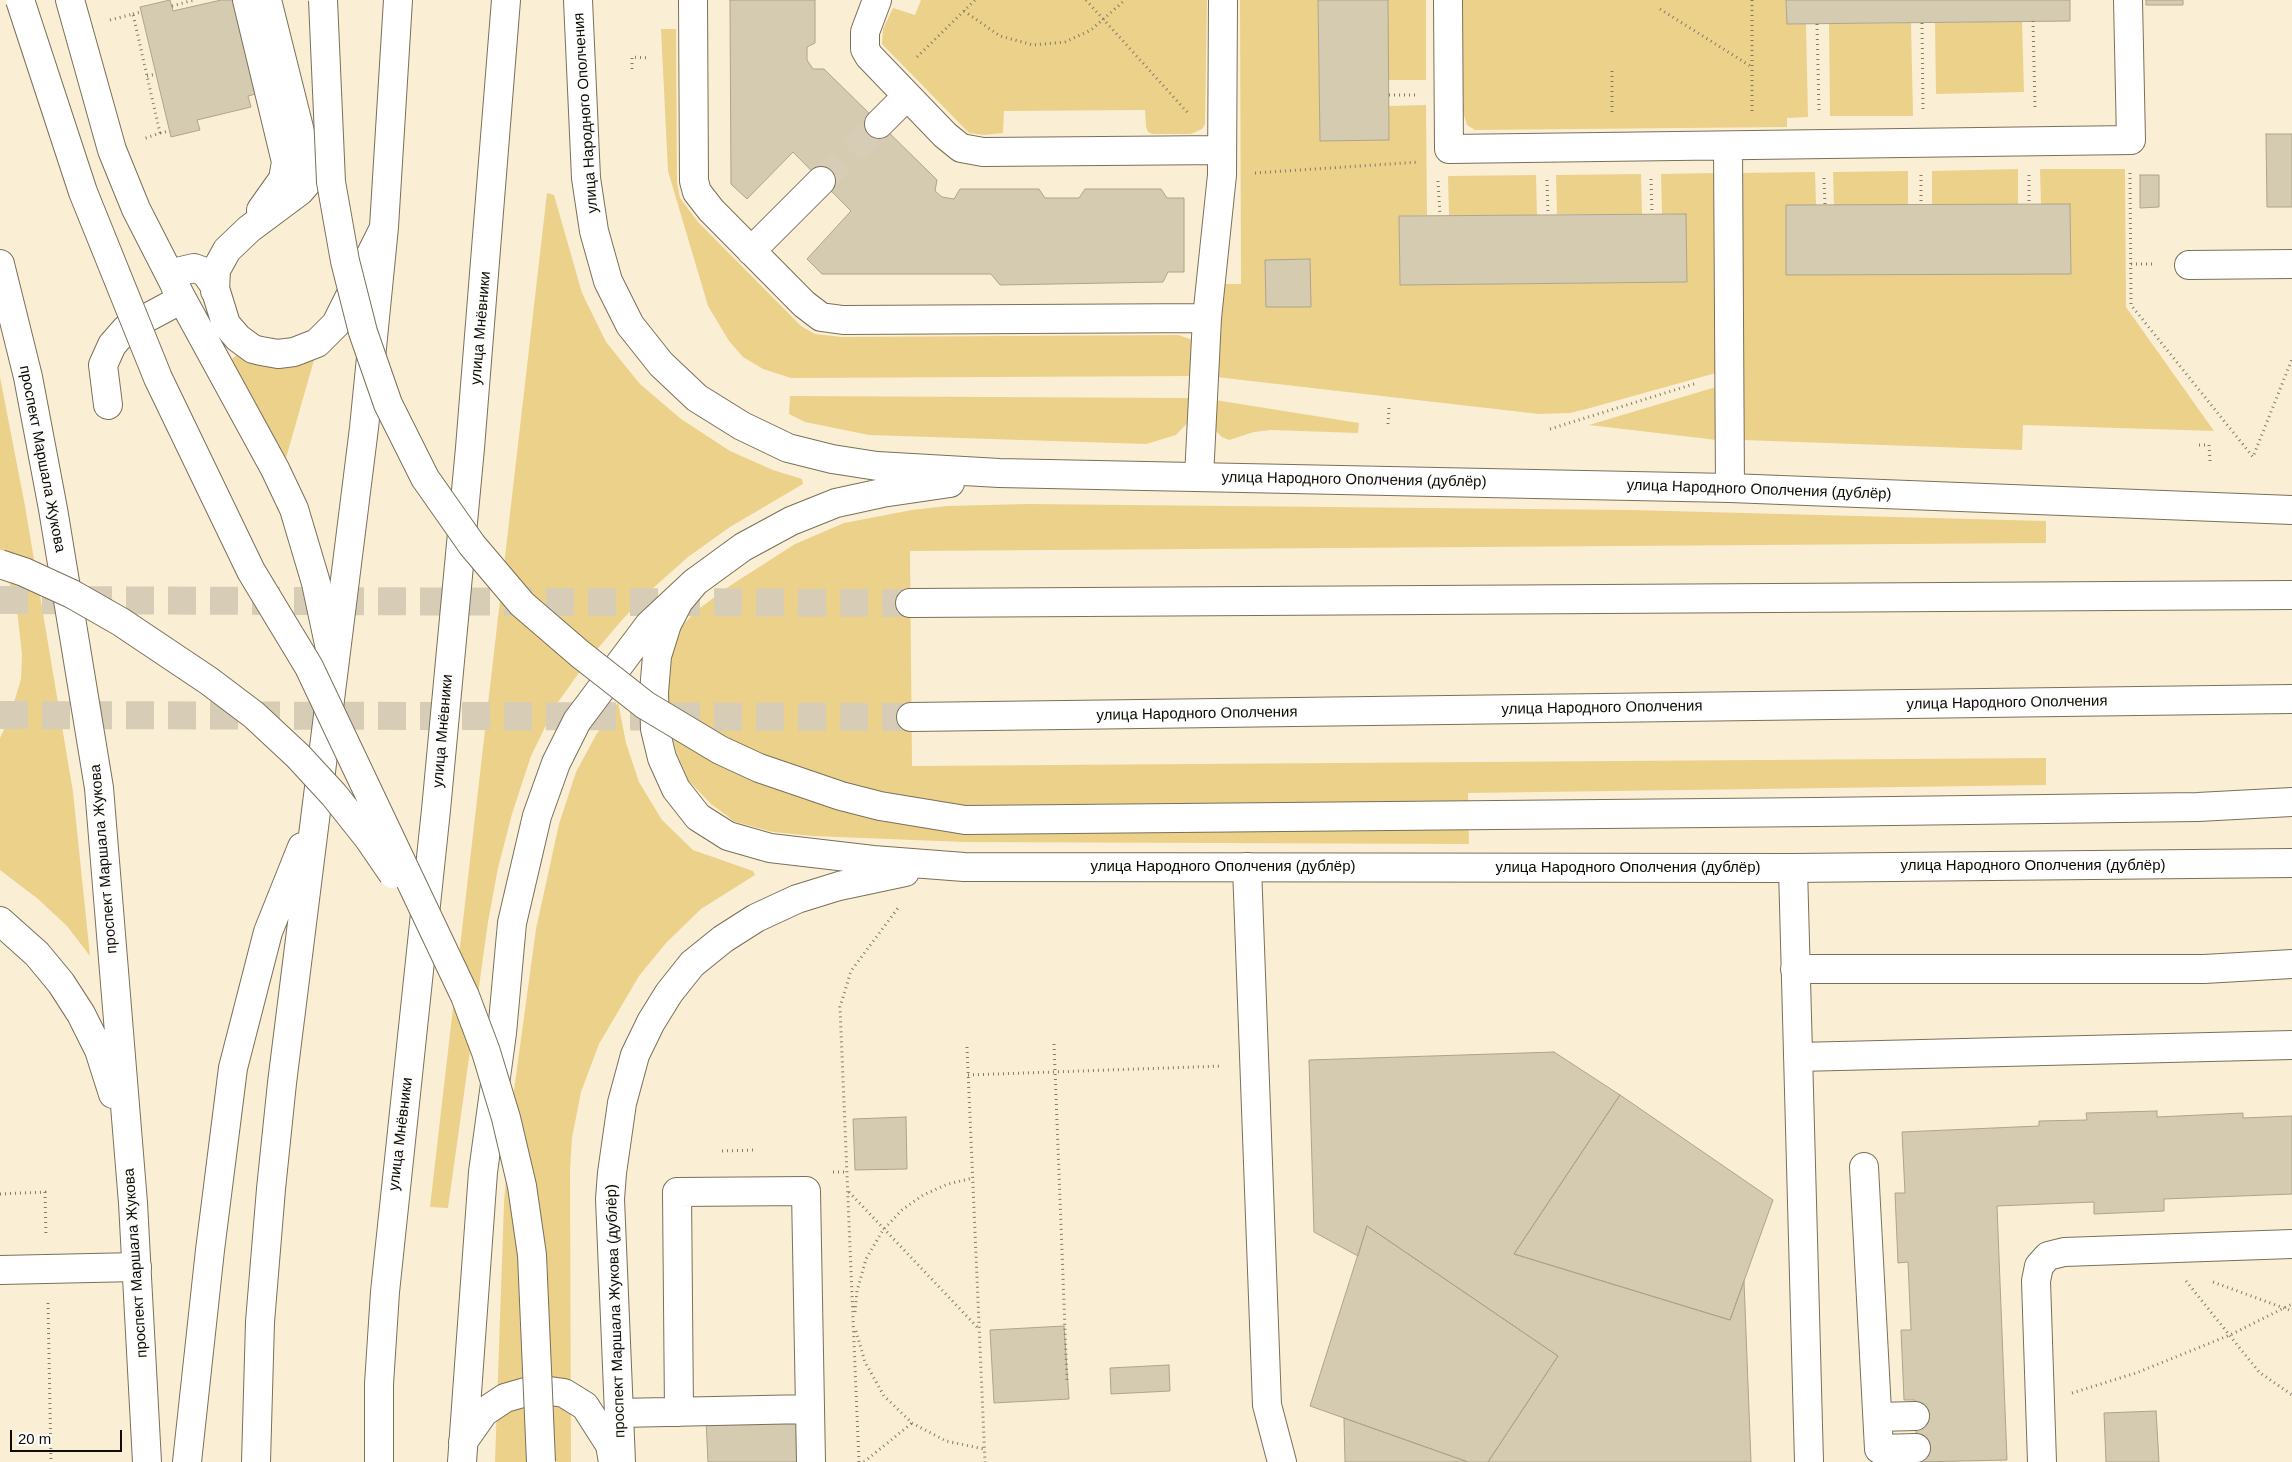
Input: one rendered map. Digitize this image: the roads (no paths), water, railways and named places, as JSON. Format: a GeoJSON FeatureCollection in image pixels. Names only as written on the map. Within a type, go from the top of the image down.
{"type":"FeatureCollection","features":[{"type":"Feature","properties":{"kind":"main road"},"geometry":{"type":"LineString","coordinates":[[20,0],[83,192],[158,378],[251,572],[308,667],[465,996],[486,1052],[506,1118],[522,1186],[532,1255],[541,1462]]}},
{"type":"Feature","properties":{"kind":"main road"},"geometry":{"type":"LineString","coordinates":[[70,0],[118,167],[136,210],[178,293],[275,469],[294,510],[316,583],[335,672]]}},
{"type":"Feature","properties":{"kind":"main road"},"geometry":{"type":"LineString","coordinates":[[215,291],[215,274],[220,259],[280,184],[286,167],[247,0]]}},
{"type":"Feature","properties":{"kind":"main road"},"geometry":{"type":"LineString","coordinates":[[241,235],[300,191],[306,184],[308,176],[307,160],[267,0]]}},
{"type":"Feature","properties":{"kind":"main road"},"geometry":{"type":"LineString","coordinates":[[323,0],[331,182],[345,262],[363,332],[388,404],[425,478],[472,545],[522,604],[580,654],[645,705],[720,750],[759,768],[841,796],[880,806],[965,820],[2198,807],[2292,802]]}},
{"type":"Feature","properties":{"kind":"main road"},"geometry":{"type":"LineString","coordinates":[[256,1462],[260,1322],[271,1189],[283,1073],[335,672],[364,428],[384,228],[398,0]]}},
{"type":"Feature","properties":{"kind":"main road","name":"улица Мнёвники"},"geometry":{"type":"LineString","coordinates":[[379,1462],[379,1384],[387,1274],[436,810],[470,458],[506,0]]}},
{"type":"Feature","properties":{"kind":"main road","name":"улица Народного Ополчения"},"geometry":{"type":"LineString","coordinates":[[578,0],[586,178],[594,231],[608,282],[630,325],[660,364],[697,398],[742,426],[788,448],[832,460],[877,466],[1076,476]]}},
{"type":"Feature","properties":{"kind":"main road"},"geometry":{"type":"LineString","coordinates":[[693,0],[694,169],[697,192],[710,210],[812,312],[821,317],[831,319],[1207,318]]}},
{"type":"Feature","properties":{"kind":"main road"},"geometry":{"type":"LineString","coordinates":[[877,0],[865,32],[866,49],[900,88],[961,148],[971,151],[1222,163]]}},
{"type":"Feature","properties":{"kind":"main road"},"geometry":{"type":"LineString","coordinates":[[1199,477],[1207,318],[1222,163],[1223,0]]}},
{"type":"Feature","properties":{"kind":"main road"},"geometry":{"type":"LineString","coordinates":[[1448,0],[1449,149],[1820,144],[1922,154],[2032,153],[2131,140],[2128,0]]}},
{"type":"Feature","properties":{"kind":"main road"},"geometry":{"type":"LineString","coordinates":[[879,124],[900,88]]}},
{"type":"Feature","properties":{"kind":"main road"},"geometry":{"type":"LineString","coordinates":[[1728,146],[1730,488]]}},
{"type":"Feature","properties":{"kind":"main road"},"geometry":{"type":"LineString","coordinates":[[751,251],[821,181]]}},
{"type":"Feature","properties":{"kind":"main road"},"geometry":{"type":"LineString","coordinates":[[178,293],[174,279],[178,273],[186,269],[198,269],[210,277],[226,324],[244,344],[278,354],[311,347],[324,338],[336,324],[384,228]]}},
{"type":"Feature","properties":{"kind":"main road","name":"проспект Маршала Жукова"},"geometry":{"type":"LineString","coordinates":[[0,264],[28,377],[51,500],[99,788],[133,1203],[146,1462]]}},
{"type":"Feature","properties":{"kind":"main road"},"geometry":{"type":"LineString","coordinates":[[2189,265],[2292,264]]}},
{"type":"Feature","properties":{"kind":"main road"},"geometry":{"type":"LineString","coordinates":[[108,405],[103,365],[112,345],[126,329],[178,293]]}},
{"type":"Feature","properties":{"kind":"main road"},"geometry":{"type":"LineString","coordinates":[[462,1453],[483,1172],[502,1033],[505,976],[512,923],[537,816],[556,763],[576,721],[648,626],[695,582],[744,547],[772,530],[836,503],[874,494],[947,484],[1076,476]]}},
{"type":"Feature","properties":{"kind":"main road","name":"улица Народного Ополчения (дублёр)"},"geometry":{"type":"LineString","coordinates":[[1076,476],[1730,488],[2292,510]]}},
{"type":"Feature","properties":{"kind":"main road"},"geometry":{"type":"LineString","coordinates":[[0,564],[24,572],[72,594],[121,622],[209,681],[254,715],[298,756],[334,795],[369,839],[438,939]]}},
{"type":"Feature","properties":{"kind":"main road"},"geometry":{"type":"LineString","coordinates":[[695,582],[678,601],[667,624],[657,656],[654,692],[655,728],[662,758],[676,789],[698,816],[728,836],[770,848],[873,860],[964,867]]}},
{"type":"Feature","properties":{"kind":"main road"},"geometry":{"type":"LineString","coordinates":[[2213,596],[2292,583]]}},
{"type":"Feature","properties":{"kind":"main road"},"geometry":{"type":"LineString","coordinates":[[910,603],[2292,595]]}},
{"type":"Feature","properties":{"kind":"main road","name":"улица Народного Ополчения"},"geometry":{"type":"LineString","coordinates":[[911,717],[2292,699]]}},
{"type":"Feature","properties":{"kind":"main road"},"geometry":{"type":"LineString","coordinates":[[188,1462],[210,1250],[233,1068],[268,932],[318,806]]}},
{"type":"Feature","properties":{"kind":"main road","name":"улица Народного Ополчения (дублёр)"},"geometry":{"type":"LineString","coordinates":[[964,867],[1793,868],[2292,863]]}},
{"type":"Feature","properties":{"kind":"main road","name":"проспект Маршала Жукова (дублёр)"},"geometry":{"type":"LineString","coordinates":[[622,1462],[610,1199],[622,1102],[636,1055],[650,1022],[669,993],[692,964],[723,939],[756,918],[797,899],[839,886],[914,870],[964,867]]}},
{"type":"Feature","properties":{"kind":"main road"},"geometry":{"type":"LineString","coordinates":[[1247,867],[1267,1405],[1282,1462]]}},
{"type":"Feature","properties":{"kind":"main road"},"geometry":{"type":"LineString","coordinates":[[1793,868],[1809,1462]]}},
{"type":"Feature","properties":{"kind":"main road"},"geometry":{"type":"LineString","coordinates":[[0,921],[37,954],[61,983],[81,1014],[99,1050],[118,1112],[133,1203]]}},
{"type":"Feature","properties":{"kind":"main road"},"geometry":{"type":"LineString","coordinates":[[1795,969],[2204,969],[2292,964]]}},
{"type":"Feature","properties":{"kind":"main road"},"geometry":{"type":"LineString","coordinates":[[1798,1057],[2292,1045]]}},
{"type":"Feature","properties":{"kind":"main road"},"geometry":{"type":"LineString","coordinates":[[1864,1167],[1879,1449],[1916,1448]]}},
{"type":"Feature","properties":{"kind":"main road"},"geometry":{"type":"LineString","coordinates":[[679,1412],[677,1192],[806,1191],[811,1462]]}},
{"type":"Feature","properties":{"kind":"main road"},"geometry":{"type":"LineString","coordinates":[[2042,1462],[2036,1281],[2039,1266],[2048,1256],[2064,1252],[2292,1244]]}},
{"type":"Feature","properties":{"kind":"main road"},"geometry":{"type":"LineString","coordinates":[[0,1270],[137,1267]]}},
{"type":"Feature","properties":{"kind":"main road"},"geometry":{"type":"LineString","coordinates":[[462,1453],[484,1412],[505,1398],[536,1389],[564,1393],[585,1406],[610,1445],[613,1462]]}},
{"type":"Feature","properties":{"kind":"main road"},"geometry":{"type":"LineString","coordinates":[[619,1413],[809,1409]]}},
{"type":"Feature","properties":{"kind":"main road"},"geometry":{"type":"LineString","coordinates":[[1878,1417],[1916,1416]]}},
{"type":"Feature","properties":{"kind":"tunnel"},"geometry":{"type":"LineString","coordinates":[[821,181],[879,124]]}},
{"type":"Feature","properties":{"kind":"tunnel"},"geometry":{"type":"LineString","coordinates":[[0,600],[910,603]]}},
{"type":"Feature","properties":{"kind":"tunnel"},"geometry":{"type":"LineString","coordinates":[[0,715],[911,717]]}}]}
